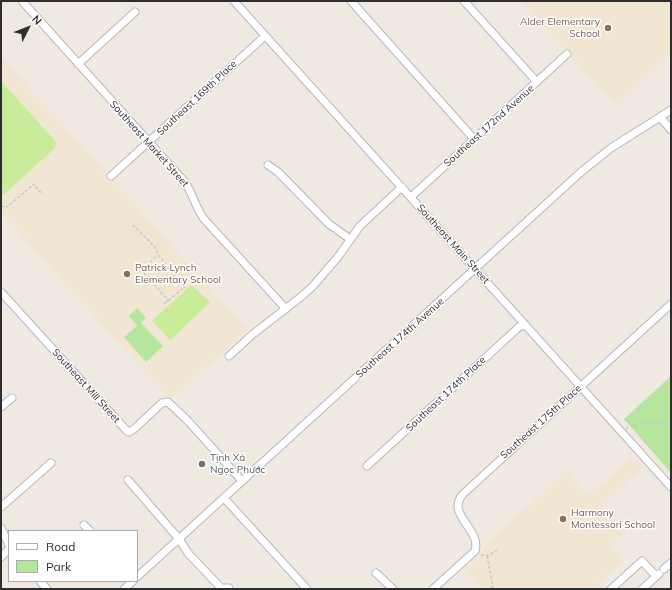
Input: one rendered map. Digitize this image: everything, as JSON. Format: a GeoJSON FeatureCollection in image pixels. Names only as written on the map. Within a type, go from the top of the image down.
{"type":"FeatureCollection","features":[{"type":"Feature","properties":{"kind":"street","name":"Southeast Market Street"},"geometry":{"type":"LineString","coordinates":[[22,1],[188,187],[199,212],[204,219],[286,309]]}},
{"type":"Feature","properties":{"kind":"street","name":"Southeast Main Street"},"geometry":{"type":"LineString","coordinates":[[234,1],[671,487]]}},
{"type":"Feature","properties":{"kind":"street"},"geometry":{"type":"LineString","coordinates":[[351,1],[474,139]]}},
{"type":"Feature","properties":{"kind":"street"},"geometry":{"type":"LineString","coordinates":[[464,1],[537,82]]}},
{"type":"Feature","properties":{"kind":"street"},"geometry":{"type":"LineString","coordinates":[[78,64],[135,12]]}},
{"type":"Feature","properties":{"kind":"street","name":"Southeast 169th Place"},"geometry":{"type":"LineString","coordinates":[[111,176],[265,36]]}},
{"type":"Feature","properties":{"kind":"street","name":"Southeast 172nd Avenue"},"geometry":{"type":"LineString","coordinates":[[411,197],[567,54]]}},
{"type":"Feature","properties":{"kind":"street","name":"Southeast 174th Avenue"},"geometry":{"type":"LineString","coordinates":[[138,576],[593,162],[620,142],[671,110]]}},
{"type":"Feature","properties":{"kind":"street"},"geometry":{"type":"LineString","coordinates":[[660,117],[671,130]]}},
{"type":"Feature","properties":{"kind":"street"},"geometry":{"type":"LineString","coordinates":[[268,165],[278,172],[330,224],[350,240]]}},
{"type":"Feature","properties":{"kind":"street"},"geometry":{"type":"LineString","coordinates":[[229,356],[253,334],[302,296],[324,274],[370,216],[402,187]]}},
{"type":"Feature","properties":{"kind":"street","name":"Southeast Mill Street"},"geometry":{"type":"LineString","coordinates":[[1,292],[127,431],[129,432],[134,429],[162,403],[168,402],[188,421],[242,481]]}},
{"type":"Feature","properties":{"kind":"street","name":"Southeast 175th Place"},"geometry":{"type":"LineString","coordinates":[[433,589],[475,551],[476,541],[460,514],[458,499],[671,304]]}},
{"type":"Feature","properties":{"kind":"street","name":"Southeast 174th Place"},"geometry":{"type":"LineString","coordinates":[[367,466],[519,326],[525,325]]}},
{"type":"Feature","properties":{"kind":"street"},"geometry":{"type":"LineString","coordinates":[[1,407],[12,398]]}},
{"type":"Feature","properties":{"kind":"street"},"geometry":{"type":"LineString","coordinates":[[1,507],[51,463]]}},
{"type":"Feature","properties":{"kind":"street"},"geometry":{"type":"LineString","coordinates":[[128,480],[180,538]]}},
{"type":"Feature","properties":{"kind":"street"},"geometry":{"type":"LineString","coordinates":[[224,498],[307,589]]}},
{"type":"Feature","properties":{"kind":"street"},"geometry":{"type":"LineString","coordinates":[[84,525],[89,530]]}},
{"type":"Feature","properties":{"kind":"street"},"geometry":{"type":"LineString","coordinates":[[173,526],[188,553],[221,588],[229,588]]}},
{"type":"Feature","properties":{"kind":"street"},"geometry":{"type":"LineString","coordinates":[[1,528],[8,543]]}},
{"type":"Feature","properties":{"kind":"street"},"geometry":{"type":"LineString","coordinates":[[611,589],[642,561],[660,573]]}},
{"type":"Feature","properties":{"kind":"street"},"geometry":{"type":"LineString","coordinates":[[642,589],[671,563]]}},
{"type":"Feature","properties":{"kind":"street"},"geometry":{"type":"LineString","coordinates":[[376,573],[393,589]]}},
{"type":"Feature","properties":{"kind":"street"},"geometry":{"type":"LineString","coordinates":[[124,589],[132,582]]}},
{"type":"Feature","properties":{"kind":"path"},"geometry":{"type":"LineString","coordinates":[[1,206],[7,207],[34,184],[44,194]]}},
{"type":"Feature","properties":{"kind":"path"},"geometry":{"type":"LineString","coordinates":[[133,225],[156,248],[158,255],[166,266],[185,287],[169,301],[164,304],[163,302]]}},
{"type":"Feature","properties":{"kind":"path"},"geometry":{"type":"LineString","coordinates":[[150,262],[158,255]]}},
{"type":"Feature","properties":{"kind":"path"},"geometry":{"type":"LineString","coordinates":[[144,273],[169,301]]}},
{"type":"Feature","properties":{"kind":"path"},"geometry":{"type":"LineString","coordinates":[[622,432],[629,426],[636,424],[671,422]]}},
{"type":"Feature","properties":{"kind":"path"},"geometry":{"type":"LineString","coordinates":[[493,589],[487,556],[499,548]]}},
{"type":"Feature","properties":{"kind":"shaded area","name":"Alder Elementary School"},"geometry":{"type":"Polygon","coordinates":[[[521,1],[671,1],[671,54],[616,106],[521,1]]]}},
{"type":"Feature","properties":{"kind":"shaded area","name":"Patrick Lynch Elementary School"},"geometry":{"type":"Polygon","coordinates":[[[1,56],[248,330],[170,400],[1,213],[1,56]]]}},
{"type":"Feature","properties":{"kind":"shaded area","name":"Harmony Montessori School"},"geometry":{"type":"Polygon","coordinates":[[[632,456],[644,467],[601,507],[624,532],[609,545],[623,561],[592,589],[482,589],[466,571],[479,559],[484,546],[566,471],[589,496],[632,456]]]}},
{"type":"Feature","properties":{"kind":"green space"},"geometry":{"type":"Polygon","coordinates":[[[1,81],[56,142],[55,148],[1,197],[1,81]]]}},
{"type":"Feature","properties":{"kind":"green space"},"geometry":{"type":"Polygon","coordinates":[[[191,285],[210,302],[170,340],[152,321],[191,285]]]}},
{"type":"Feature","properties":{"kind":"green space"},"geometry":{"type":"Polygon","coordinates":[[[137,308],[146,318],[141,323],[163,346],[146,362],[124,337],[137,326],[129,316],[137,308]]]}},
{"type":"Feature","properties":{"kind":"green space"},"geometry":{"type":"Polygon","coordinates":[[[671,376],[671,473],[624,419],[671,376]]]}},
{"type":"Feature","properties":{"kind":"place","name":"Alder Elementary School"},"geometry":{"type":"Point","coordinates":[608,28]}},
{"type":"Feature","properties":{"kind":"place","name":"Patrick Lynch Elementary School"},"geometry":{"type":"Point","coordinates":[127,274]}},
{"type":"Feature","properties":{"kind":"place","name":"Tịnh Xá Ngọc Phước"},"geometry":{"type":"Point","coordinates":[202,464]}},
{"type":"Feature","properties":{"kind":"place","name":"Harmony Montessori School"},"geometry":{"type":"Point","coordinates":[563,519]}}]}
